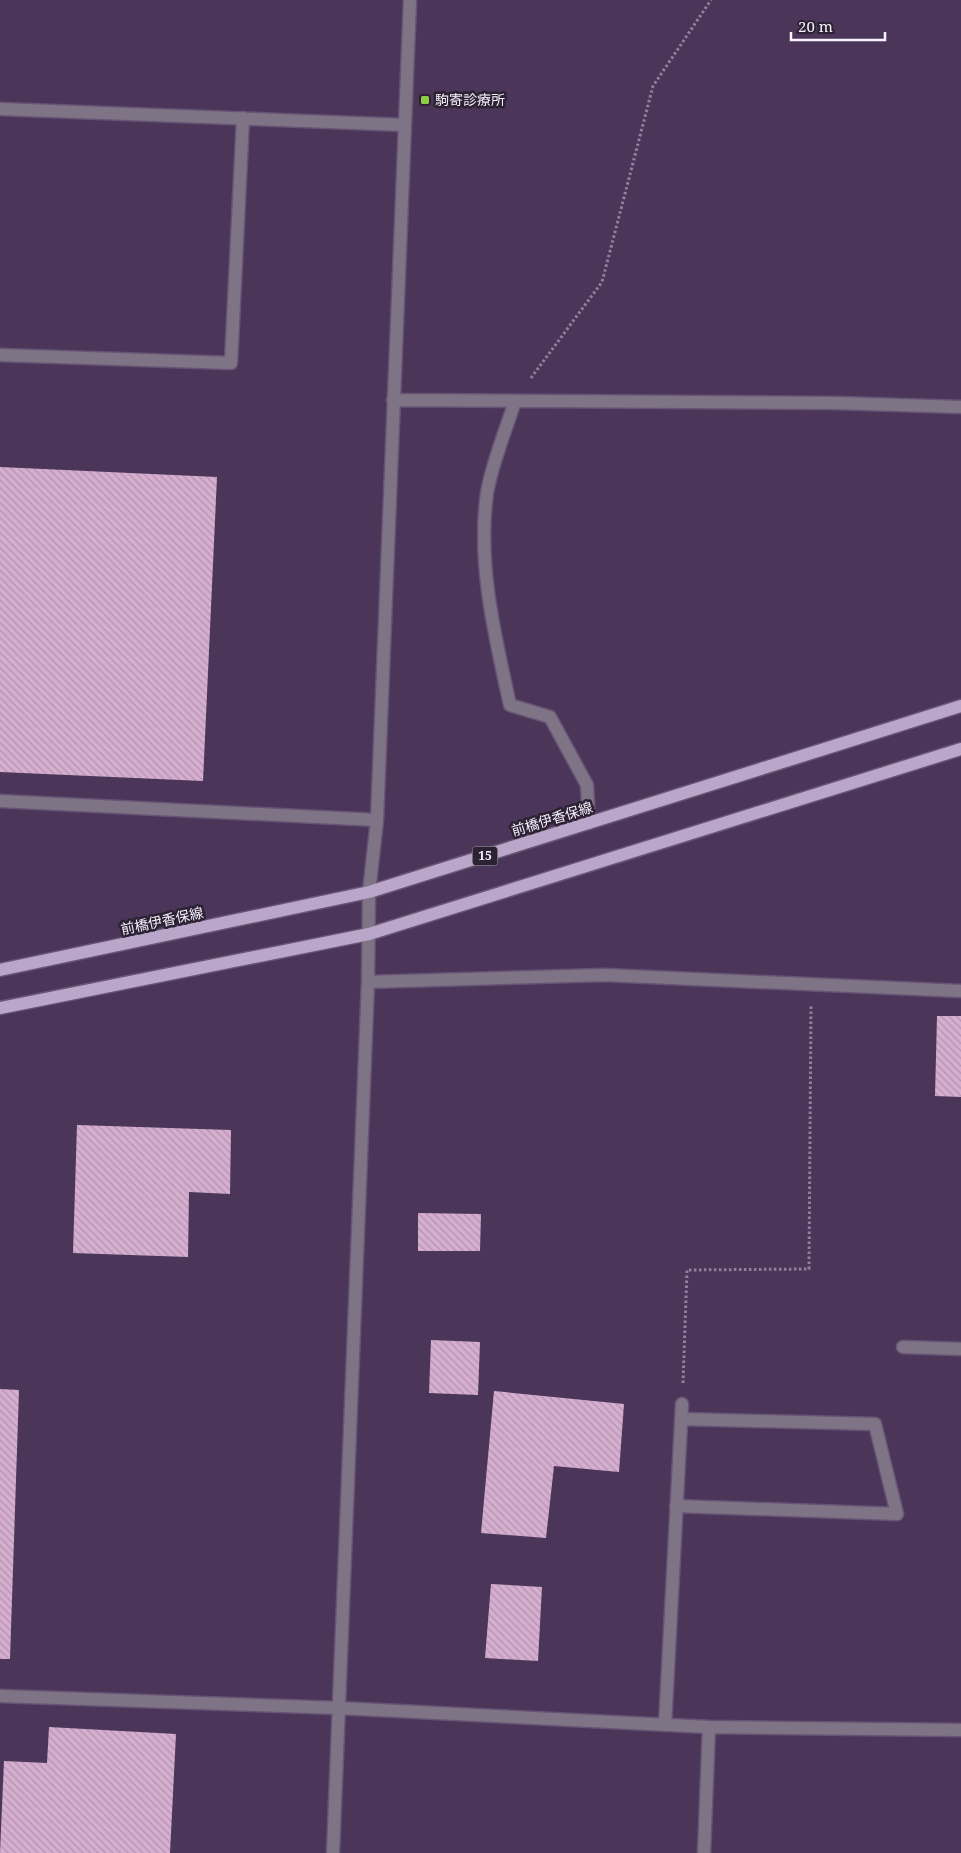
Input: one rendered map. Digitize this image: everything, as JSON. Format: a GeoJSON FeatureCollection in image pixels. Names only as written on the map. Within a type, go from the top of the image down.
{"type":"FeatureCollection","features":[{"type":"Feature","properties":{"kind":"main road","name":"前橋伊香保線"},"geometry":{"type":"LineString","coordinates":[[0,970],[369,892],[961,706]]}},
{"type":"Feature","properties":{"kind":"main road"},"geometry":{"type":"LineString","coordinates":[[0,1008],[369,934],[961,749]]}},
{"type":"Feature","properties":{"kind":"street"},"geometry":{"type":"LineString","coordinates":[[333,1853],[368,982],[369,892],[377,820],[410,0]]}},
{"type":"Feature","properties":{"kind":"street"},"geometry":{"type":"LineString","coordinates":[[0,109],[404,125]]}},
{"type":"Feature","properties":{"kind":"street"},"geometry":{"type":"LineString","coordinates":[[0,355],[231,363],[243,118]]}},
{"type":"Feature","properties":{"kind":"street"},"geometry":{"type":"LineString","coordinates":[[393,400],[826,403],[961,406]]}},
{"type":"Feature","properties":{"kind":"street"},"geometry":{"type":"LineString","coordinates":[[515,401],[488,491],[483,550],[497,647],[510,705],[550,717],[586,785],[589,823]]}},
{"type":"Feature","properties":{"kind":"street"},"geometry":{"type":"LineString","coordinates":[[0,802],[377,820]]}},
{"type":"Feature","properties":{"kind":"street"},"geometry":{"type":"LineString","coordinates":[[368,982],[605,975],[961,991]]}},
{"type":"Feature","properties":{"kind":"street"},"geometry":{"type":"LineString","coordinates":[[903,1347],[961,1349]]}},
{"type":"Feature","properties":{"kind":"street"},"geometry":{"type":"LineString","coordinates":[[665,1725],[682,1404]]}},
{"type":"Feature","properties":{"kind":"street"},"geometry":{"type":"LineString","coordinates":[[676,1506],[898,1514],[875,1424],[681,1419]]}},
{"type":"Feature","properties":{"kind":"street"},"geometry":{"type":"LineString","coordinates":[[0,1696],[339,1708],[709,1727],[961,1730]]}},
{"type":"Feature","properties":{"kind":"street"},"geometry":{"type":"LineString","coordinates":[[704,1853],[709,1727]]}},
{"type":"Feature","properties":{"kind":"path"},"geometry":{"type":"LineString","coordinates":[[515,401],[602,282],[653,86],[712,0]]}},
{"type":"Feature","properties":{"kind":"path"},"geometry":{"type":"LineString","coordinates":[[682,1404],[687,1270],[809,1269],[811,984]]}},
{"type":"Feature","properties":{"kind":"building"},"geometry":{"type":"Polygon","coordinates":[[[0,467],[217,477],[203,781],[0,772],[0,467]]]}},
{"type":"Feature","properties":{"kind":"building"},"geometry":{"type":"Polygon","coordinates":[[[937,1016],[961,1016],[961,1097],[935,1096],[937,1016]]]}},
{"type":"Feature","properties":{"kind":"building"},"geometry":{"type":"Polygon","coordinates":[[[77,1125],[231,1130],[230,1194],[189,1192],[188,1257],[73,1253],[77,1125]]]}},
{"type":"Feature","properties":{"kind":"building"},"geometry":{"type":"Polygon","coordinates":[[[418,1213],[481,1214],[480,1251],[418,1251],[418,1213]]]}},
{"type":"Feature","properties":{"kind":"building"},"geometry":{"type":"Polygon","coordinates":[[[431,1340],[480,1342],[478,1395],[429,1393],[431,1340]]]}},
{"type":"Feature","properties":{"kind":"building"},"geometry":{"type":"Polygon","coordinates":[[[0,1389],[19,1390],[10,1659],[0,1659],[0,1389]]]}},
{"type":"Feature","properties":{"kind":"building"},"geometry":{"type":"Polygon","coordinates":[[[494,1391],[624,1404],[619,1472],[554,1466],[546,1538],[481,1533],[494,1391]]]}},
{"type":"Feature","properties":{"kind":"building"},"geometry":{"type":"Polygon","coordinates":[[[491,1584],[542,1587],[538,1661],[485,1658],[491,1584]]]}},
{"type":"Feature","properties":{"kind":"building"},"geometry":{"type":"Polygon","coordinates":[[[49,1727],[176,1734],[170,1853],[0,1853],[4,1761],[47,1763],[49,1727]]]}},
{"type":"Feature","properties":{"kind":"place","name":"駒寄診療所"},"geometry":{"type":"Point","coordinates":[425,100]}}]}
